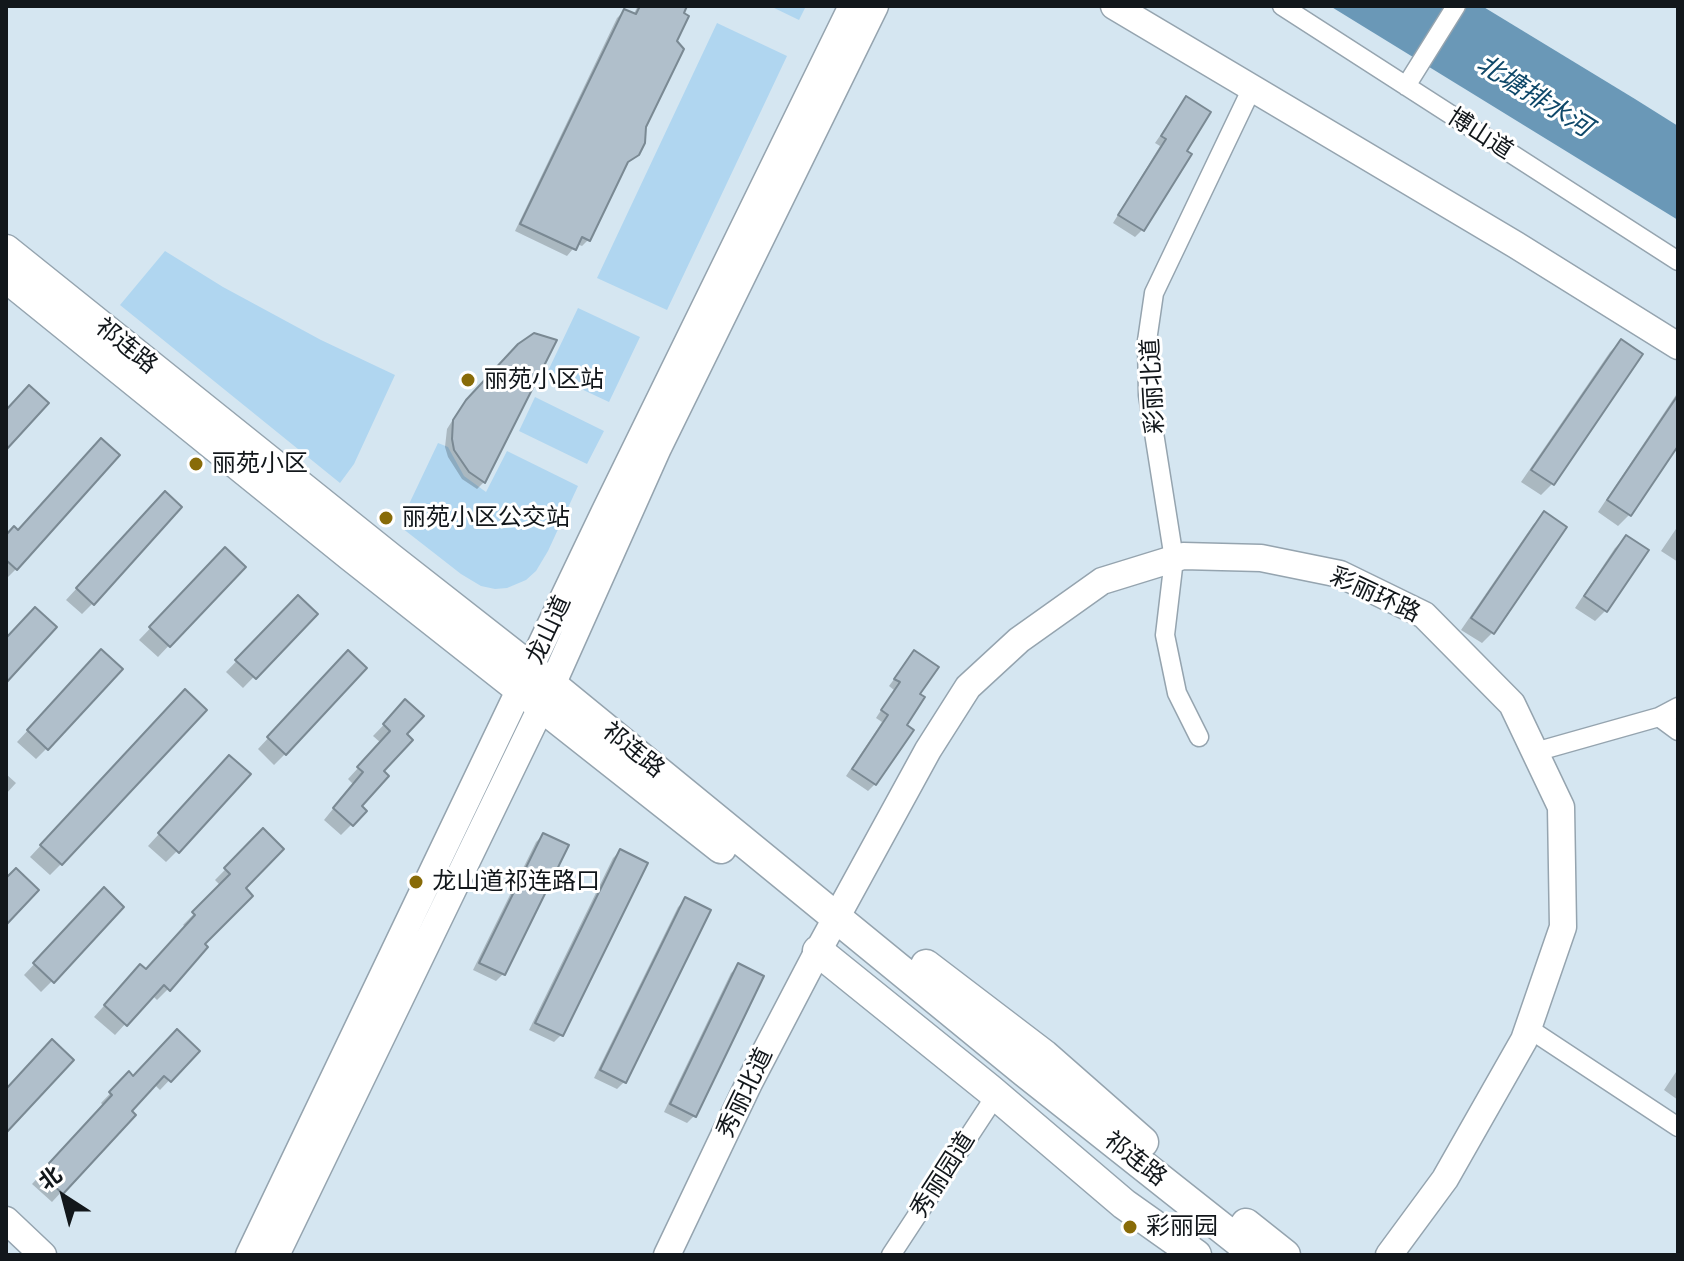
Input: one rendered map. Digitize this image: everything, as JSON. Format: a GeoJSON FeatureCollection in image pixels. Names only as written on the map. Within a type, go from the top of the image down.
{"type":"FeatureCollection","features":[{"type":"Feature","properties":{"kind":"main road","name":"龙山道"},"geometry":{"type":"LineString","coordinates":[[276,1255],[852,6]]}},
{"type":"Feature","properties":{"kind":"main road","name":"龙山道"},"geometry":{"type":"LineString","coordinates":[[249,1255],[658,448],[875,6]]}},
{"type":"Feature","properties":{"kind":"main road"},"geometry":{"type":"LineString","coordinates":[[1114,6],[1516,245],[1678,346]]}},
{"type":"Feature","properties":{"kind":"main road","name":"祁连路"},"geometry":{"type":"LineString","coordinates":[[6,250],[390,558],[536,687],[832,925],[1228,1255]]}},
{"type":"Feature","properties":{"kind":"main road","name":"祁连路"},"geometry":{"type":"LineString","coordinates":[[6,277],[339,546],[536,687]]}},
{"type":"Feature","properties":{"kind":"main road","name":"彩丽环路"},"geometry":{"type":"LineString","coordinates":[[832,925],[928,750],[968,687],[1019,640],[1102,581],[1183,556],[1261,558],[1340,574],[1424,615],[1512,704],[1561,807],[1563,927],[1524,1040],[1445,1179],[1389,1255]]}},
{"type":"Feature","properties":{"kind":"main road","name":"祁连路"},"geometry":{"type":"LineString","coordinates":[[832,925],[1025,1072],[1256,1255]]}},
{"type":"Feature","properties":{"kind":"main road"},"geometry":{"type":"LineString","coordinates":[[832,925],[996,1095],[1124,1204],[1196,1255]]}},
{"type":"Feature","properties":{"kind":"main road"},"geometry":{"type":"LineString","coordinates":[[832,925],[942,978],[1044,1055],[1137,1137],[1285,1255]]}},
{"type":"Feature","properties":{"kind":"main road","name":"秀丽北道"},"geometry":{"type":"LineString","coordinates":[[667,1255],[749,1083],[832,925]]}},
{"type":"Feature","properties":{"kind":"main road"},"geometry":{"type":"LineString","coordinates":[[6,1220],[43,1255]]}},
{"type":"Feature","properties":{"kind":"main road"},"geometry":{"type":"LineString","coordinates":[[6,1239],[24,1255]]}},
{"type":"Feature","properties":{"kind":"street","name":"博山道"},"geometry":{"type":"LineString","coordinates":[[1282,6],[1678,261]]}},
{"type":"Feature","properties":{"kind":"street"},"geometry":{"type":"LineString","coordinates":[[1406,86],[1456,6]]}},
{"type":"Feature","properties":{"kind":"street","name":"彩丽北道"},"geometry":{"type":"LineString","coordinates":[[1199,737],[1177,693],[1165,635],[1174,559],[1148,395],[1147,341],[1154,293],[1251,90]]}},
{"type":"Feature","properties":{"kind":"street"},"geometry":{"type":"LineString","coordinates":[[1535,752],[1659,717],[1678,707]]}},
{"type":"Feature","properties":{"kind":"street"},"geometry":{"type":"LineString","coordinates":[[1659,717],[1678,731]]}},
{"type":"Feature","properties":{"kind":"street"},"geometry":{"type":"LineString","coordinates":[[1528,1028],[1678,1127]]}},
{"type":"Feature","properties":{"kind":"street","name":"秀丽园道"},"geometry":{"type":"LineString","coordinates":[[891,1255],[996,1095]]}},
{"type":"Feature","properties":{"kind":"shaded area"},"geometry":{"type":"Polygon","coordinates":[[[770,6],[806,6],[799,20],[770,6]]]}},
{"type":"Feature","properties":{"kind":"shaded area"},"geometry":{"type":"Polygon","coordinates":[[[717,23],[787,56],[667,310],[597,278],[717,23]]]}},
{"type":"Feature","properties":{"kind":"shaded area"},"geometry":{"type":"Polygon","coordinates":[[[165,251],[223,287],[321,340],[395,375],[354,464],[340,483],[120,305],[165,251]]]}},
{"type":"Feature","properties":{"kind":"shaded area"},"geometry":{"type":"Polygon","coordinates":[[[578,308],[640,337],[609,402],[547,373],[578,308]]]}},
{"type":"Feature","properties":{"kind":"shaded area"},"geometry":{"type":"Polygon","coordinates":[[[535,397],[604,431],[587,464],[519,431],[535,397]]]}},
{"type":"Feature","properties":{"kind":"shaded area"},"geometry":{"type":"Polygon","coordinates":[[[438,443],[448,447],[464,476],[486,492],[507,451],[578,486],[548,551],[536,571],[526,580],[507,588],[481,586],[402,528],[401,521],[438,443]]]}},
{"type":"Feature","properties":{"kind":"water","name":"北塘排水河"},"geometry":{"type":"Polygon","coordinates":[[[1330,6],[1482,6],[1635,99],[1678,126],[1678,220],[1330,6]]]}},
{"type":"Feature","properties":{"kind":"building"},"geometry":{"type":"Polygon","coordinates":[[[640,6],[687,6],[684,13],[689,16],[677,41],[684,49],[646,127],[645,143],[639,155],[628,162],[590,241],[582,237],[576,250],[520,224],[624,9],[636,14],[640,6]]]}},
{"type":"Feature","properties":{"kind":"building"},"geometry":{"type":"Polygon","coordinates":[[[1186,96],[1211,112],[1187,151],[1192,154],[1144,231],[1118,215],[1166,139],[1161,136],[1186,96]]]}},
{"type":"Feature","properties":{"kind":"building"},"geometry":{"type":"Polygon","coordinates":[[[534,333],[557,340],[485,483],[469,472],[454,450],[453,420],[466,400],[518,344],[534,333]]]}},
{"type":"Feature","properties":{"kind":"building"},"geometry":{"type":"Polygon","coordinates":[[[1621,339],[1643,354],[1554,485],[1531,470],[1621,339]]]}},
{"type":"Feature","properties":{"kind":"building"},"geometry":{"type":"Polygon","coordinates":[[[29,385],[49,403],[6,450],[6,410],[29,385]]]}},
{"type":"Feature","properties":{"kind":"building"},"geometry":{"type":"Polygon","coordinates":[[[1678,395],[1678,446],[1631,516],[1607,500],[1678,395]]]}},
{"type":"Feature","properties":{"kind":"building"},"geometry":{"type":"Polygon","coordinates":[[[101,438],[120,455],[17,570],[6,560],[6,535],[14,526],[18,530],[101,438]]]}},
{"type":"Feature","properties":{"kind":"building"},"geometry":{"type":"Polygon","coordinates":[[[165,491],[182,507],[94,605],[76,588],[165,491]]]}},
{"type":"Feature","properties":{"kind":"building"},"geometry":{"type":"Polygon","coordinates":[[[1544,511],[1567,527],[1494,634],[1471,618],[1544,511]]]}},
{"type":"Feature","properties":{"kind":"building"},"geometry":{"type":"Polygon","coordinates":[[[1626,535],[1649,550],[1607,612],[1584,596],[1626,535]]]}},
{"type":"Feature","properties":{"kind":"building"},"geometry":{"type":"Polygon","coordinates":[[[225,547],[246,567],[170,647],[149,627],[225,547]]]}},
{"type":"Feature","properties":{"kind":"building"},"geometry":{"type":"Polygon","coordinates":[[[298,595],[318,614],[256,679],[235,660],[298,595]]]}},
{"type":"Feature","properties":{"kind":"building"},"geometry":{"type":"Polygon","coordinates":[[[35,607],[57,627],[6,683],[6,638],[35,607]]]}},
{"type":"Feature","properties":{"kind":"building"},"geometry":{"type":"Polygon","coordinates":[[[101,649],[123,669],[48,750],[27,730],[101,649]]]}},
{"type":"Feature","properties":{"kind":"building"},"geometry":{"type":"Polygon","coordinates":[[[348,650],[367,668],[286,755],[267,737],[348,650]]]}},
{"type":"Feature","properties":{"kind":"building"},"geometry":{"type":"Polygon","coordinates":[[[914,650],[939,667],[920,694],[925,697],[907,725],[914,730],[876,785],[852,769],[888,715],[881,710],[900,682],[894,679],[914,650]]]}},
{"type":"Feature","properties":{"kind":"building"},"geometry":{"type":"Polygon","coordinates":[[[185,689],[207,710],[62,865],[40,845],[185,689]]]}},
{"type":"Feature","properties":{"kind":"building"},"geometry":{"type":"Polygon","coordinates":[[[405,699],[424,716],[407,734],[413,740],[384,771],[389,776],[362,806],[367,811],[353,826],[333,808],[363,772],[357,767],[390,731],[383,724],[405,699]]]}},
{"type":"Feature","properties":{"kind":"building"},"geometry":{"type":"Polygon","coordinates":[[[229,755],[251,774],[179,853],[158,833],[229,755]]]}},
{"type":"Feature","properties":{"kind":"building"},"geometry":{"type":"Polygon","coordinates":[[[263,828],[284,849],[246,888],[253,896],[205,944],[208,947],[170,991],[164,985],[127,1026],[104,1005],[140,964],[146,969],[195,915],[192,912],[230,874],[224,868],[263,828]]]}},
{"type":"Feature","properties":{"kind":"building"},"geometry":{"type":"Polygon","coordinates":[[[543,833],[569,845],[505,975],[479,963],[543,833]]]}},
{"type":"Feature","properties":{"kind":"building"},"geometry":{"type":"Polygon","coordinates":[[[620,849],[648,863],[563,1036],[535,1023],[620,849]]]}},
{"type":"Feature","properties":{"kind":"building"},"geometry":{"type":"Polygon","coordinates":[[[16,868],[39,890],[6,925],[6,878],[16,868]]]}},
{"type":"Feature","properties":{"kind":"building"},"geometry":{"type":"Polygon","coordinates":[[[104,887],[124,907],[54,983],[33,963],[104,887]]]}},
{"type":"Feature","properties":{"kind":"building"},"geometry":{"type":"Polygon","coordinates":[[[685,897],[711,910],[626,1083],[600,1070],[685,897]]]}},
{"type":"Feature","properties":{"kind":"building"},"geometry":{"type":"Polygon","coordinates":[[[738,963],[764,976],[696,1117],[670,1104],[738,963]]]}},
{"type":"Feature","properties":{"kind":"building"},"geometry":{"type":"Polygon","coordinates":[[[177,1029],[200,1051],[171,1082],[164,1076],[132,1111],[136,1115],[63,1194],[40,1173],[112,1095],[109,1092],[129,1071],[133,1076],[177,1029]]]}},
{"type":"Feature","properties":{"kind":"building"},"geometry":{"type":"Polygon","coordinates":[[[52,1039],[74,1060],[6,1133],[6,1089],[52,1039]]]}},
{"type":"Feature","properties":{"kind":"place","name":"丽苑小区站"},"geometry":{"type":"Point","coordinates":[468,380]}},
{"type":"Feature","properties":{"kind":"place","name":"丽苑小区"},"geometry":{"type":"Point","coordinates":[196,464]}},
{"type":"Feature","properties":{"kind":"place","name":"丽苑小区公交站"},"geometry":{"type":"Point","coordinates":[386,518]}},
{"type":"Feature","properties":{"kind":"place","name":"龙山道祁连路口"},"geometry":{"type":"Point","coordinates":[416,882]}},
{"type":"Feature","properties":{"kind":"place","name":"彩丽园"},"geometry":{"type":"Point","coordinates":[1130,1227]}}]}
